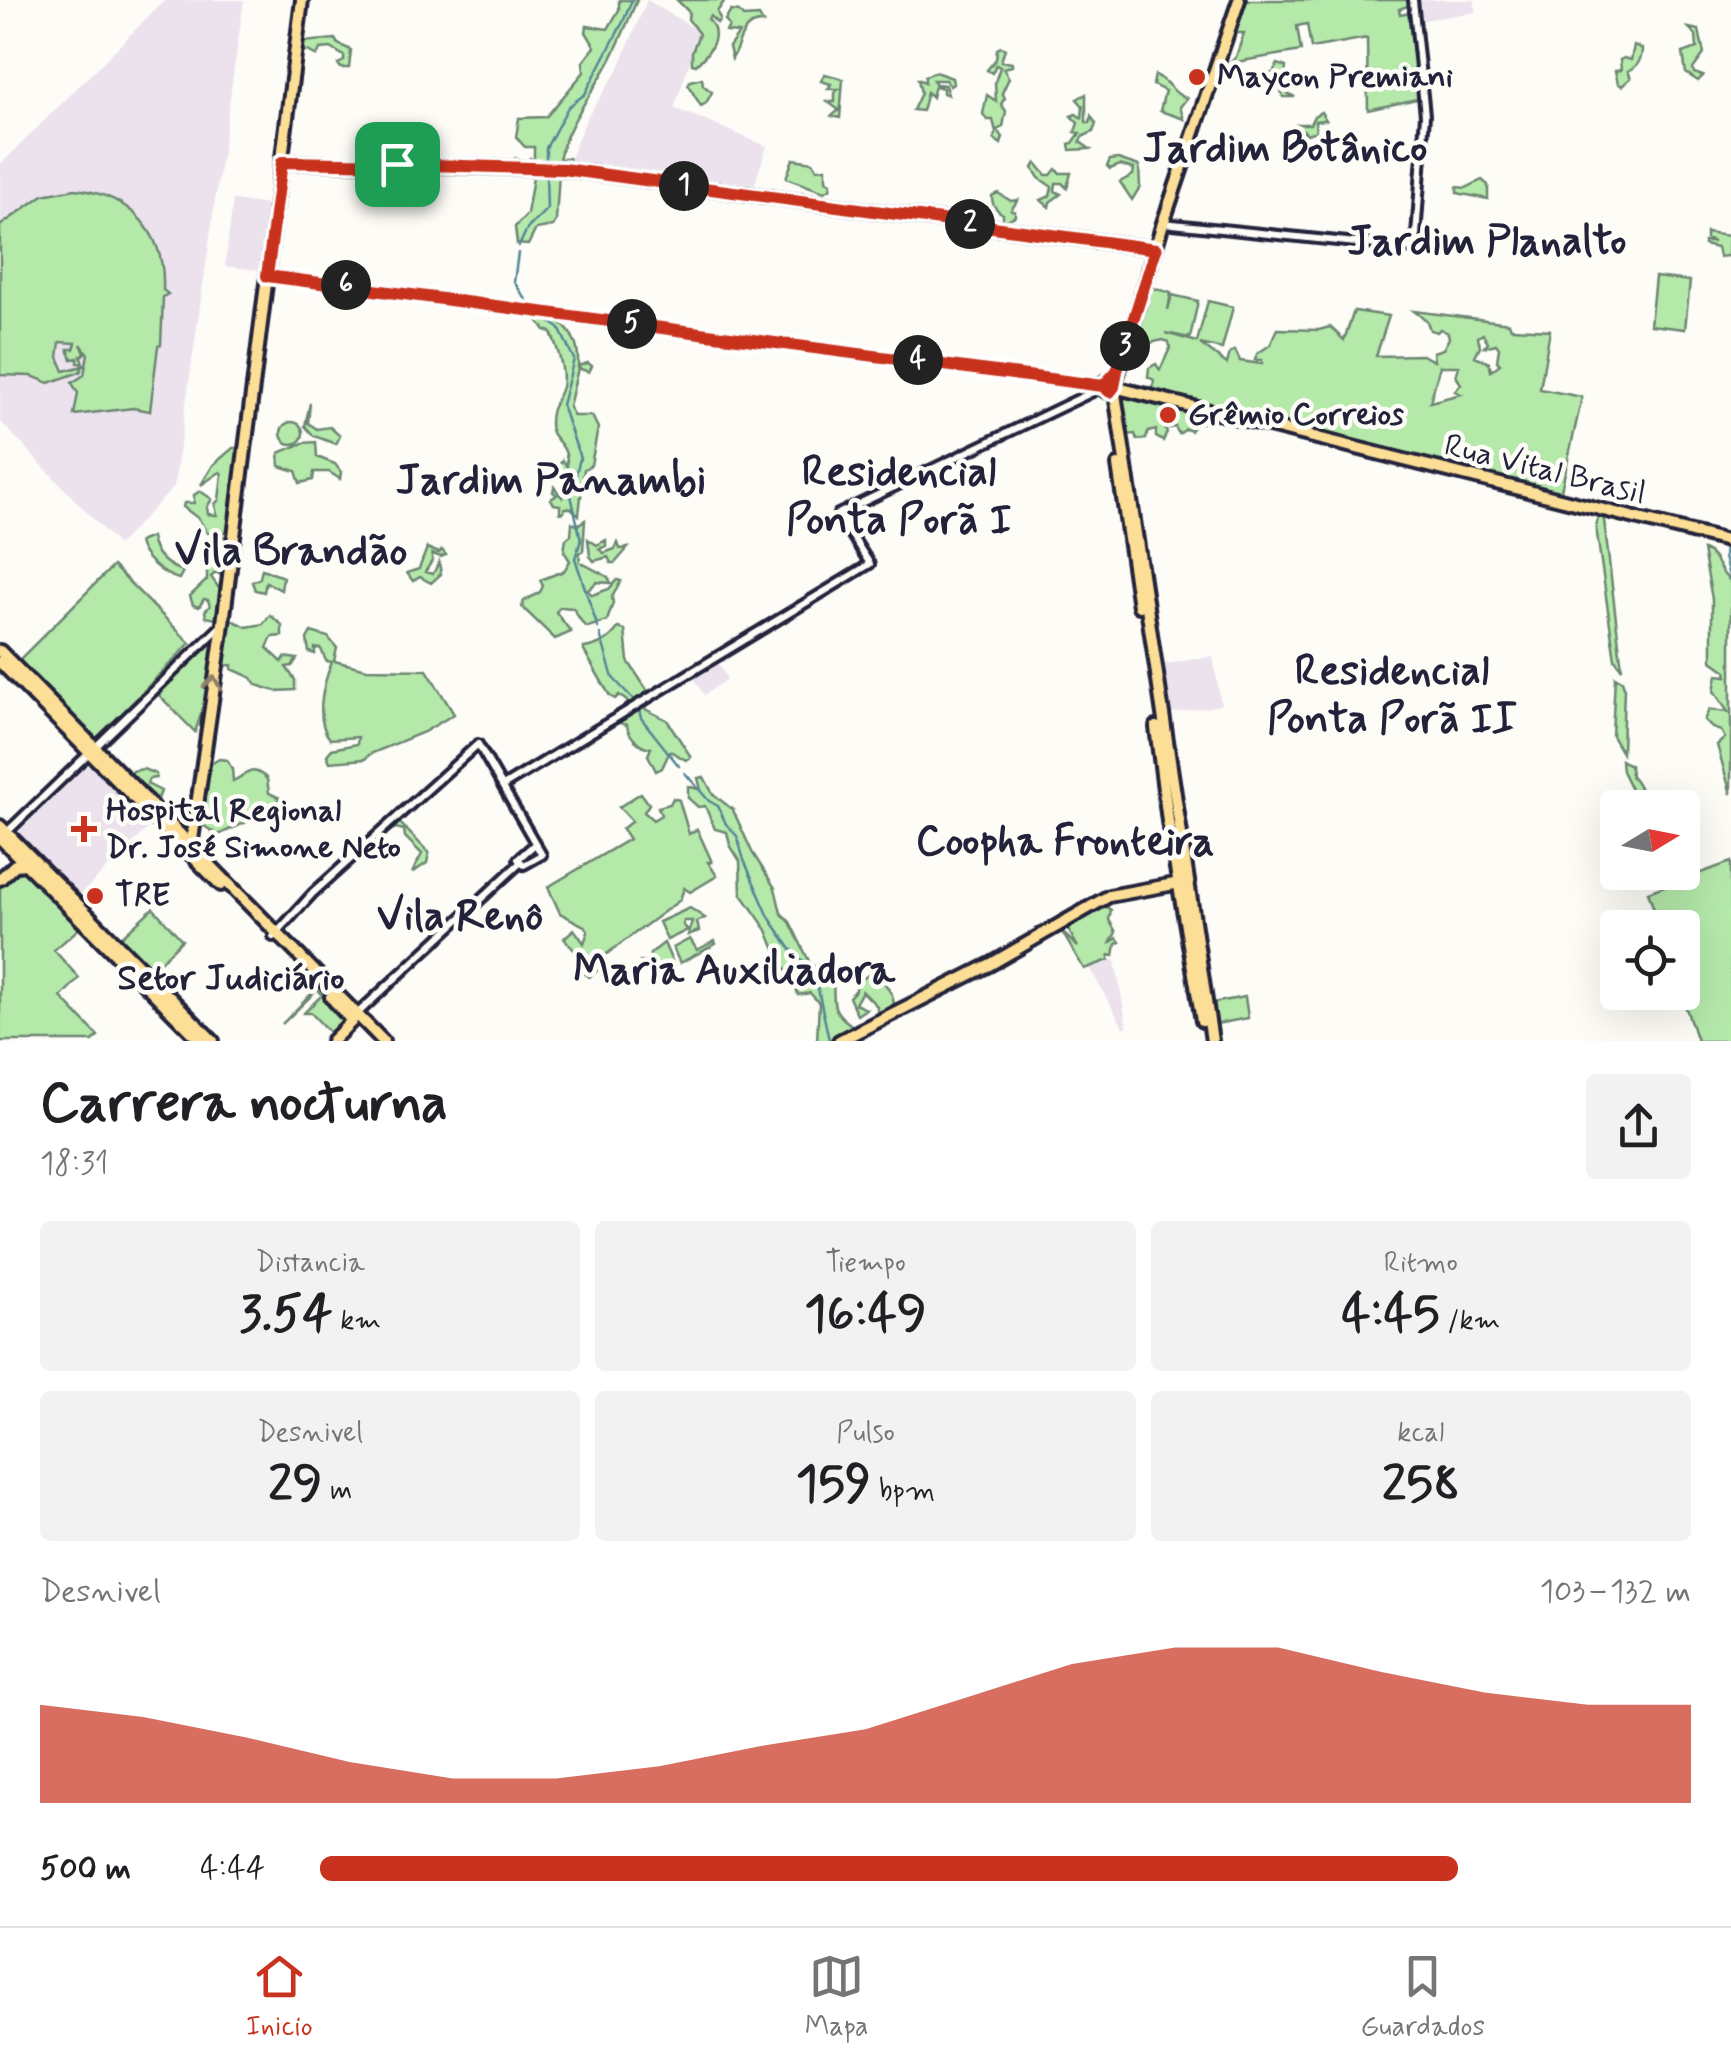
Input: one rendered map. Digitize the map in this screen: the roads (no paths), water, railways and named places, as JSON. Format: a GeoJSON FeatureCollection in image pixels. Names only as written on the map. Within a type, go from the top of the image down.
{"type":"FeatureCollection","features":[{"type":"Feature","properties":{"kind":"main road"},"geometry":{"type":"LineString","coordinates":[[191,851],[302,0]]}},
{"type":"Feature","properties":{"kind":"main road"},"geometry":{"type":"LineString","coordinates":[[1209,1036],[1106,386],[1117,371],[1239,0]]}},
{"type":"Feature","properties":{"kind":"main road"},"geometry":{"type":"LineString","coordinates":[[282,162],[563,169],[1156,249]]}},
{"type":"Feature","properties":{"kind":"main road","name":"Rua Vital Brasil"},"geometry":{"type":"LineString","coordinates":[[1106,386],[1727,541]]}},
{"type":"Feature","properties":{"kind":"main road"},"geometry":{"type":"LineString","coordinates":[[0,652],[191,851],[382,1041]]}},
{"type":"Feature","properties":{"kind":"main road"},"geometry":{"type":"LineString","coordinates":[[0,662],[94,751]]}},
{"type":"Feature","properties":{"kind":"main road"},"geometry":{"type":"LineString","coordinates":[[2,834],[12,850],[64,896]]}},
{"type":"Feature","properties":{"kind":"main road"},"geometry":{"type":"LineString","coordinates":[[2,834],[213,1041]]}},
{"type":"Feature","properties":{"kind":"main road"},"geometry":{"type":"LineString","coordinates":[[0,871],[12,858],[12,850]]}},
{"type":"Feature","properties":{"kind":"main road"},"geometry":{"type":"LineString","coordinates":[[0,880],[15,865],[26,864]]}},
{"type":"Feature","properties":{"kind":"main road"},"geometry":{"type":"LineString","coordinates":[[839,1041],[991,964],[1095,902],[1182,882]]}},
{"type":"Feature","properties":{"kind":"main road"},"geometry":{"type":"LineString","coordinates":[[130,963],[201,1041]]}},
{"type":"Feature","properties":{"kind":"main road"},"geometry":{"type":"LineString","coordinates":[[332,1041],[356,1017]]}},
{"type":"Feature","properties":{"kind":"street"},"geometry":{"type":"LineString","coordinates":[[1164,223],[1415,249],[1425,115],[1413,0]]}},
{"type":"Feature","properties":{"kind":"street"},"geometry":{"type":"LineString","coordinates":[[267,276],[1106,386]]}},
{"type":"Feature","properties":{"kind":"street"},"geometry":{"type":"LineString","coordinates":[[503,786],[870,564],[838,514],[1106,386]]}},
{"type":"Feature","properties":{"kind":"street"},"geometry":{"type":"LineString","coordinates":[[2,834],[94,751],[210,636],[223,618]]}},
{"type":"Feature","properties":{"kind":"street"},"geometry":{"type":"LineString","coordinates":[[275,935],[399,813],[478,744],[542,855],[521,862]]}},
{"type":"Feature","properties":{"kind":"street"},"geometry":{"type":"LineString","coordinates":[[356,1017],[521,862],[534,844]]}},
{"type":"Feature","properties":{"kind":"waterway"},"geometry":{"type":"LineString","coordinates":[[546,163],[546,148],[568,107],[585,94],[632,0]]}},
{"type":"Feature","properties":{"kind":"waterway"},"geometry":{"type":"LineString","coordinates":[[519,246],[527,229],[547,209],[546,175]]}},
{"type":"Feature","properties":{"kind":"waterway"},"geometry":{"type":"LineString","coordinates":[[518,253],[514,282],[529,304]]}},
{"type":"Feature","properties":{"kind":"waterway"},"geometry":{"type":"LineString","coordinates":[[539,315],[559,328],[574,359],[562,405],[580,458],[571,495],[581,540],[575,558],[598,628]]}},
{"type":"Feature","properties":{"kind":"waterway"},"geometry":{"type":"LineString","coordinates":[[1728,534],[1731,525]]}},
{"type":"Feature","properties":{"kind":"waterway"},"geometry":{"type":"LineString","coordinates":[[1725,545],[1731,584]]}},
{"type":"Feature","properties":{"kind":"waterway"},"geometry":{"type":"LineString","coordinates":[[600,634],[613,678],[635,701]]}},
{"type":"Feature","properties":{"kind":"waterway"},"geometry":{"type":"LineString","coordinates":[[639,710],[641,718],[679,766]]}},
{"type":"Feature","properties":{"kind":"waterway"},"geometry":{"type":"LineString","coordinates":[[685,773],[718,806],[737,836],[769,917],[807,965],[818,989],[829,1040]]}},
{"type":"Feature","properties":{"kind":"place","name":"Maycon Premiani"},"geometry":{"type":"Point","coordinates":[1197,77]}},
{"type":"Feature","properties":{"kind":"place","name":"Grêmio Correios"},"geometry":{"type":"Point","coordinates":[1168,415]}},
{"type":"Feature","properties":{"kind":"place","name":"Hospital Regional Dr. José Simone Neto"},"geometry":{"type":"Point","coordinates":[84,829]}},
{"type":"Feature","properties":{"kind":"place","name":"TRE"},"geometry":{"type":"Point","coordinates":[95,896]}},
{"type":"Feature","properties":{"kind":"district","name":"Jardim Botânico"},"geometry":{"type":"Point","coordinates":[1285,149]}},
{"type":"Feature","properties":{"kind":"district","name":"Jardim Planalto"},"geometry":{"type":"Point","coordinates":[1487,242]}},
{"type":"Feature","properties":{"kind":"district","name":"Jardim Panambi"},"geometry":{"type":"Point","coordinates":[551,481]}},
{"type":"Feature","properties":{"kind":"district","name":"Residencial Ponta Porã I"},"geometry":{"type":"Point","coordinates":[899,497]}},
{"type":"Feature","properties":{"kind":"district","name":"Vila Brandão"},"geometry":{"type":"Point","coordinates":[291,552]}},
{"type":"Feature","properties":{"kind":"district","name":"Residencial Ponta Porã II"},"geometry":{"type":"Point","coordinates":[1392,696]}},
{"type":"Feature","properties":{"kind":"district","name":"Coopha Fronteira"},"geometry":{"type":"Point","coordinates":[1065,842]}},
{"type":"Feature","properties":{"kind":"district","name":"Vila Renô"},"geometry":{"type":"Point","coordinates":[460,917]}},
{"type":"Feature","properties":{"kind":"district","name":"Maria Auxiliadora"},"geometry":{"type":"Point","coordinates":[734,971]}},
{"type":"Feature","properties":{"kind":"district","name":"Setor Judiciário"},"geometry":{"type":"Point","coordinates":[231,979]}}]}
